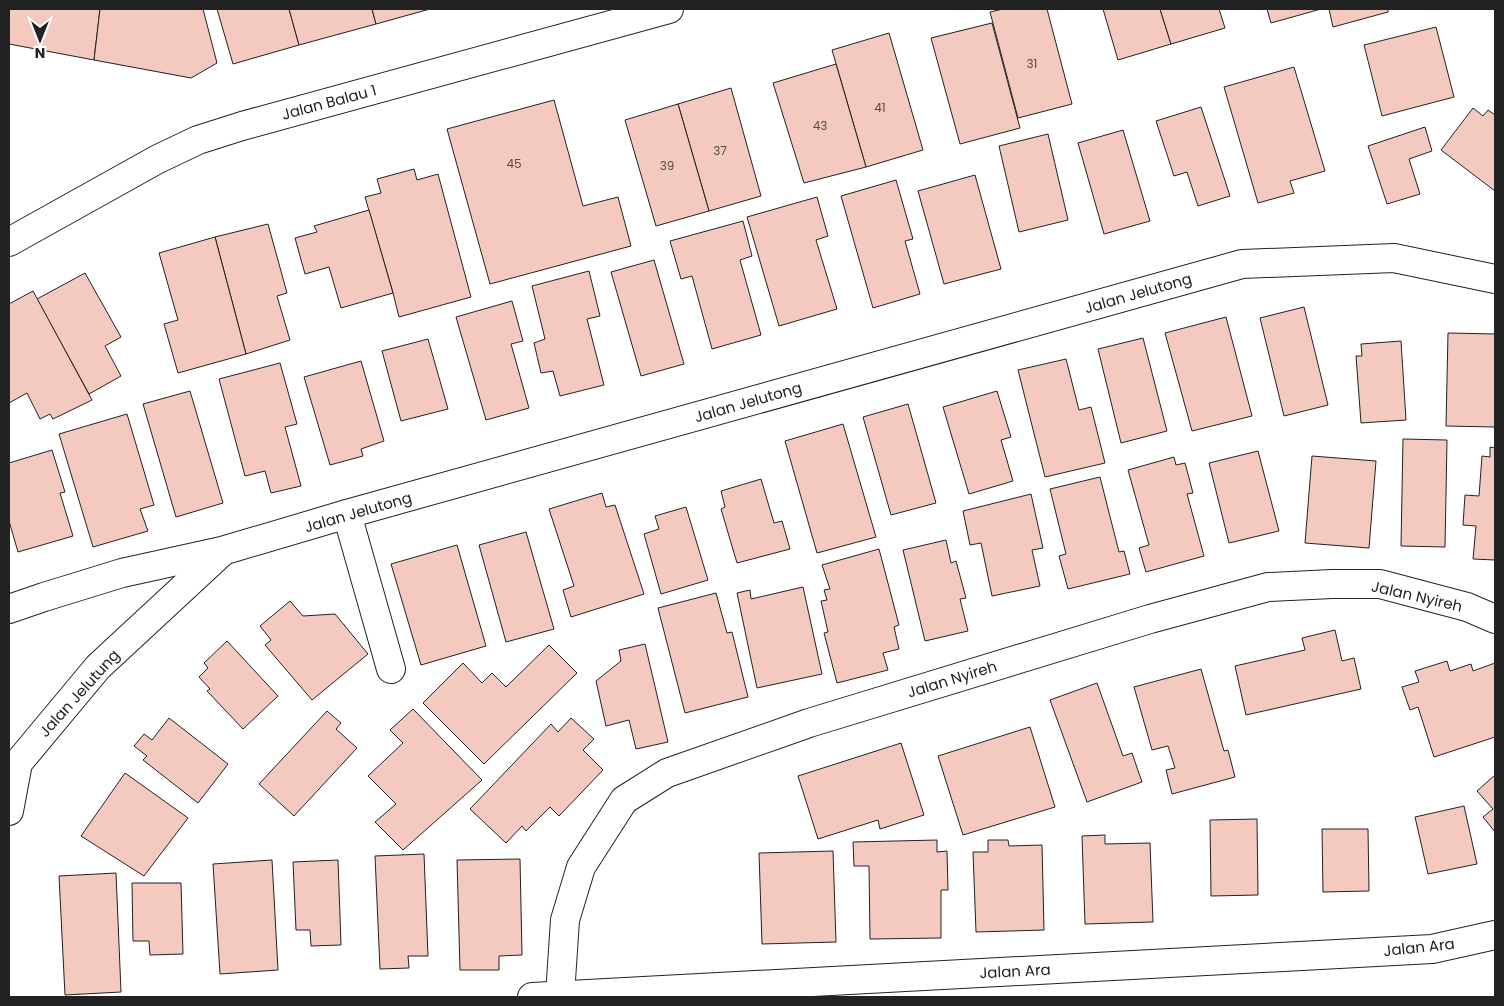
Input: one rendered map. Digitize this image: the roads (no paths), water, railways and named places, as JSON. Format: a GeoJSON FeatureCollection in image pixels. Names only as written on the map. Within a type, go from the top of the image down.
{"type":"FeatureCollection","features":[{"type":"Feature","properties":{"kind":"street","name":"Jalan Balau 1"},"geometry":{"type":"LineString","coordinates":[[9,242],[158,158],[198,140],[242,126],[669,9]]}},
{"type":"Feature","properties":{"kind":"street","name":"Jalan Jelutong"},"geometry":{"type":"LineString","coordinates":[[9,610],[122,573],[222,552],[347,514],[1242,264],[1394,258],[1495,279]]}},
{"type":"Feature","properties":{"kind":"street"},"geometry":{"type":"LineString","coordinates":[[347,514],[392,669]]}},
{"type":"Feature","properties":{"kind":"street","name":"Jalan Jelutung"},"geometry":{"type":"LineString","coordinates":[[9,811],[13,758],[98,667],[222,552]]}},
{"type":"Feature","properties":{"kind":"street","name":"Jalan Nyireh"},"geometry":{"type":"LineString","coordinates":[[560,995],[565,920],[582,867],[624,800],[667,773],[810,723],[1150,619],[1268,587],[1380,584],[1467,607],[1495,619]]}},
{"type":"Feature","properties":{"kind":"street","name":"Jalan Ara"},"geometry":{"type":"LineString","coordinates":[[532,997],[1432,949],[1495,935]]}}]}
